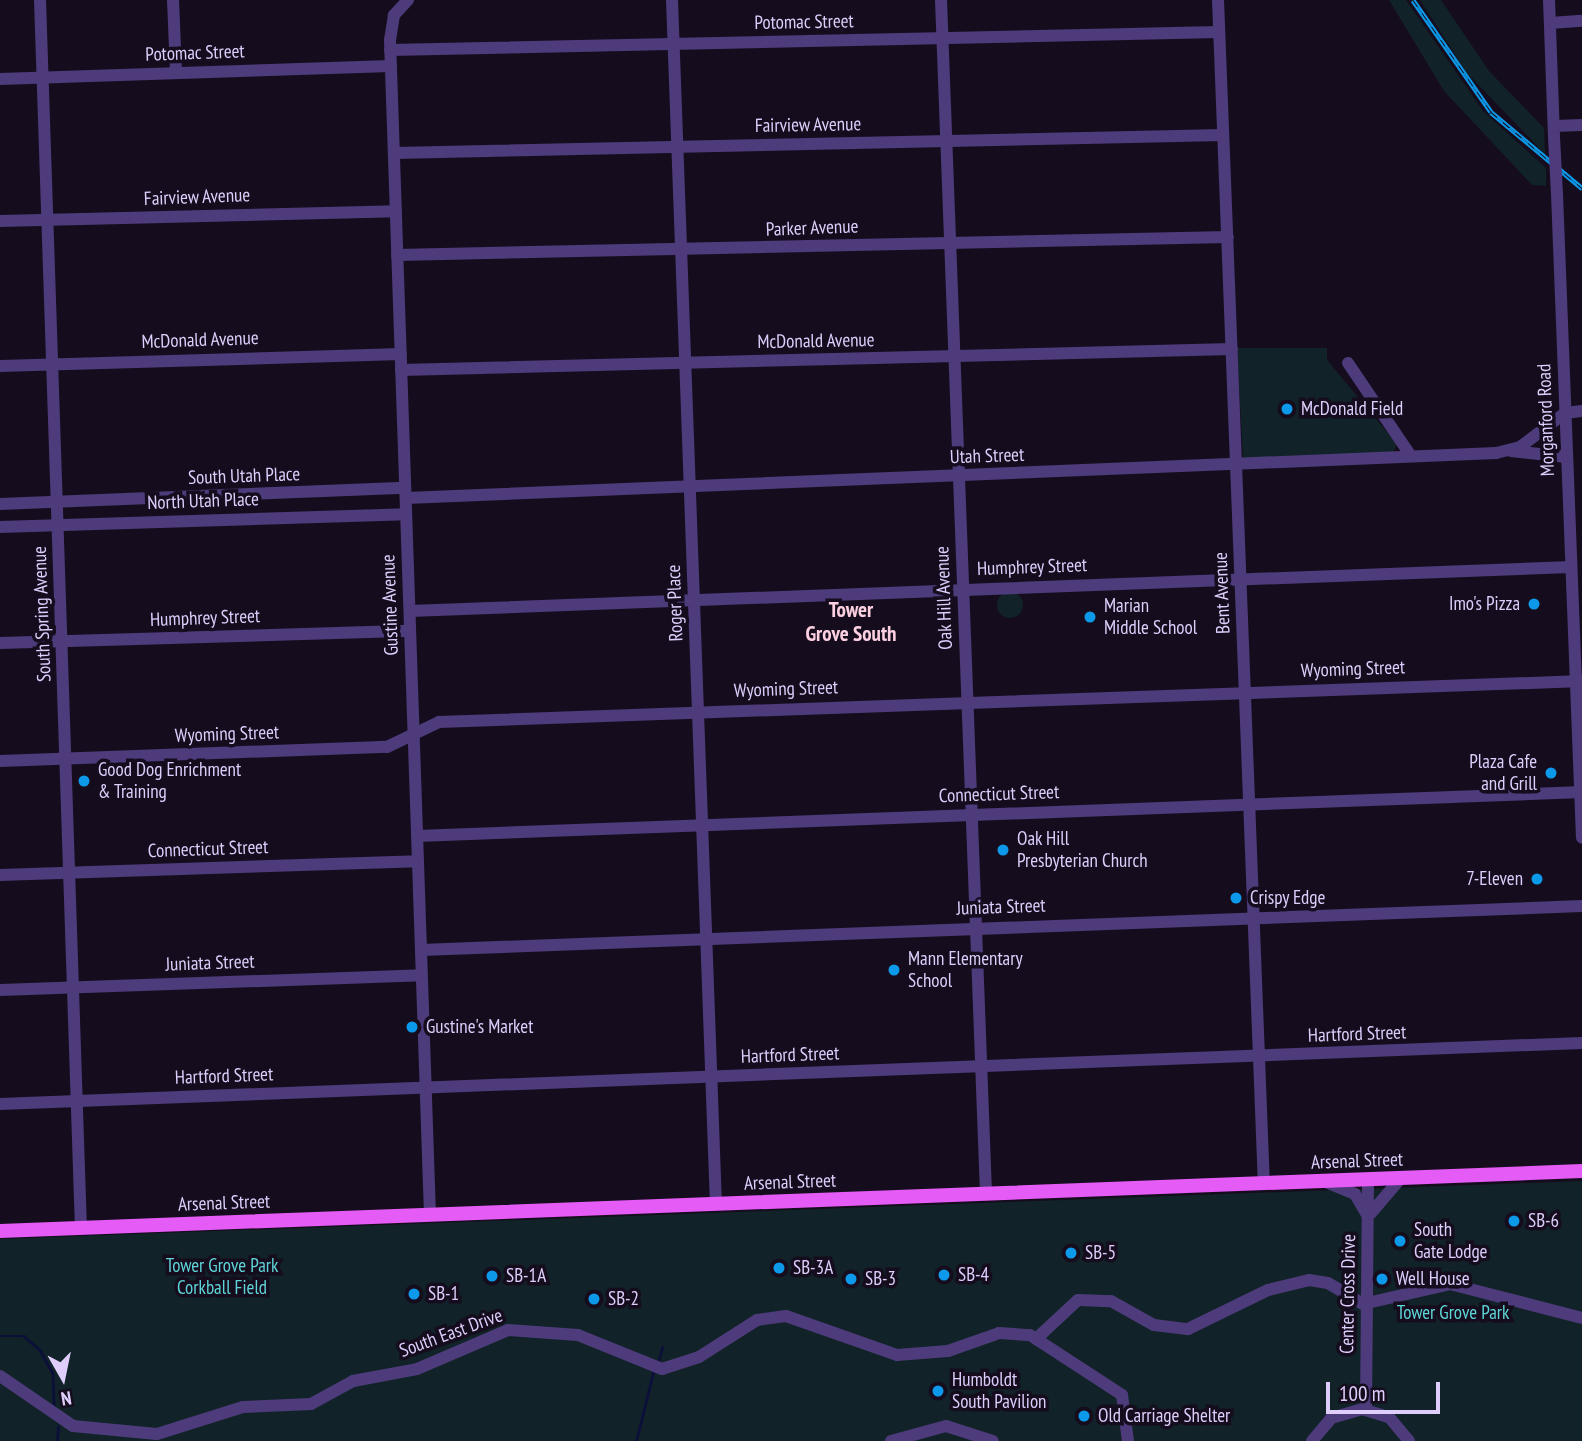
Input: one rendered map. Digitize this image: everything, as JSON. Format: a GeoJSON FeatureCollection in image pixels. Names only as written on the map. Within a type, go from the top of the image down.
{"type":"FeatureCollection","features":[{"type":"Feature","properties":{"kind":"main road","name":"Arsenal Street"},"geometry":{"type":"LineString","coordinates":[[0,1231],[1582,1171]]}},
{"type":"Feature","properties":{"kind":"street","name":"South Spring Avenue"},"geometry":{"type":"LineString","coordinates":[[40,0],[81,1227]]}},
{"type":"Feature","properties":{"kind":"street"},"geometry":{"type":"LineString","coordinates":[[173,0],[176,73]]}},
{"type":"Feature","properties":{"kind":"street","name":"Gustine Avenue"},"geometry":{"type":"LineString","coordinates":[[408,0],[394,15],[390,50],[430,1214]]}},
{"type":"Feature","properties":{"kind":"street","name":"Roger Place"},"geometry":{"type":"LineString","coordinates":[[672,0],[716,1204]]}},
{"type":"Feature","properties":{"kind":"street","name":"Oak Hill Avenue"},"geometry":{"type":"LineString","coordinates":[[941,0],[986,1194]]}},
{"type":"Feature","properties":{"kind":"street","name":"Bent Avenue"},"geometry":{"type":"LineString","coordinates":[[1218,0],[1264,1184]]}},
{"type":"Feature","properties":{"kind":"street","name":"Morganford Road"},"geometry":{"type":"LineString","coordinates":[[1549,0],[1567,457],[1576,518],[1571,567],[1579,681],[1582,838]]}},
{"type":"Feature","properties":{"kind":"street"},"geometry":{"type":"LineString","coordinates":[[1550,23],[1582,21]]}},
{"type":"Feature","properties":{"kind":"street","name":"Potomac Street"},"geometry":{"type":"LineString","coordinates":[[390,50],[1219,32]]}},
{"type":"Feature","properties":{"kind":"street","name":"Potomac Street"},"geometry":{"type":"LineString","coordinates":[[0,79],[391,66]]}},
{"type":"Feature","properties":{"kind":"street"},"geometry":{"type":"LineString","coordinates":[[1554,132],[1582,125]]}},
{"type":"Feature","properties":{"kind":"street","name":"Fairview Avenue"},"geometry":{"type":"LineString","coordinates":[[394,153],[1223,135]]}},
{"type":"Feature","properties":{"kind":"street","name":"Fairview Avenue"},"geometry":{"type":"LineString","coordinates":[[0,221],[396,211]]}},
{"type":"Feature","properties":{"kind":"street","name":"Parker Avenue"},"geometry":{"type":"LineString","coordinates":[[397,255],[681,251],[1228,237]]}},
{"type":"Feature","properties":{"kind":"street","name":"McDonald Avenue"},"geometry":{"type":"LineString","coordinates":[[401,370],[1232,349]]}},
{"type":"Feature","properties":{"kind":"street","name":"McDonald Avenue"},"geometry":{"type":"LineString","coordinates":[[0,366],[401,354]]}},
{"type":"Feature","properties":{"kind":"street"},"geometry":{"type":"LineString","coordinates":[[1348,363],[1412,456]]}},
{"type":"Feature","properties":{"kind":"street"},"geometry":{"type":"LineString","coordinates":[[1511,451],[1565,413],[1582,411]]}},
{"type":"Feature","properties":{"kind":"street","name":"Utah Street"},"geometry":{"type":"LineString","coordinates":[[405,493],[690,487],[1237,466],[1511,451],[1528,458],[1567,457]]}},
{"type":"Feature","properties":{"kind":"street","name":"South Utah Place"},"geometry":{"type":"LineString","coordinates":[[0,504],[405,493]]}},
{"type":"Feature","properties":{"kind":"street","name":"North Utah Place"},"geometry":{"type":"LineString","coordinates":[[0,527],[406,514]]}},
{"type":"Feature","properties":{"kind":"street","name":"Humphrey Street"},"geometry":{"type":"LineString","coordinates":[[410,611],[1571,567]]}},
{"type":"Feature","properties":{"kind":"street","name":"Humphrey Street"},"geometry":{"type":"LineString","coordinates":[[0,643],[410,631]]}},
{"type":"Feature","properties":{"kind":"street","name":"Wyoming Street"},"geometry":{"type":"LineString","coordinates":[[0,761],[387,747],[439,722],[1579,681]]}},
{"type":"Feature","properties":{"kind":"street","name":"Connecticut Street"},"geometry":{"type":"LineString","coordinates":[[417,836],[1581,792]]}},
{"type":"Feature","properties":{"kind":"street","name":"Connecticut Street"},"geometry":{"type":"LineString","coordinates":[[0,875],[418,861]]}},
{"type":"Feature","properties":{"kind":"street","name":"Juniata Street"},"geometry":{"type":"LineString","coordinates":[[421,950],[1582,906]]}},
{"type":"Feature","properties":{"kind":"street","name":"Juniata Street"},"geometry":{"type":"LineString","coordinates":[[0,990],[422,975]]}},
{"type":"Feature","properties":{"kind":"street","name":"Hartford Street"},"geometry":{"type":"LineString","coordinates":[[0,1104],[1582,1043]]}},
{"type":"Feature","properties":{"kind":"street"},"geometry":{"type":"LineString","coordinates":[[1368,1220],[1380,1196],[1400,1179]]}},
{"type":"Feature","properties":{"kind":"street","name":"Center Cross Drive"},"geometry":{"type":"LineString","coordinates":[[1366,1409],[1368,1180]]}},
{"type":"Feature","properties":{"kind":"street"},"geometry":{"type":"LineString","coordinates":[[1319,1181],[1355,1194],[1368,1220]]}},
{"type":"Feature","properties":{"kind":"street"},"geometry":{"type":"LineString","coordinates":[[1036,1339],[1065,1307],[1086,1299],[1111,1301],[1174,1330],[1201,1325],[1300,1280],[1324,1281],[1367,1305],[1450,1284],[1582,1318]]}},
{"type":"Feature","properties":{"kind":"street","name":"South East Drive"},"geometry":{"type":"LineString","coordinates":[[0,1376],[73,1426],[157,1434],[243,1407],[311,1404],[353,1381],[417,1368],[508,1330],[578,1335],[662,1369],[685,1364],[757,1320],[775,1316],[812,1321],[897,1355],[948,1351],[1008,1332],[1036,1339],[1122,1395],[1128,1441]]}},
{"type":"Feature","properties":{"kind":"street"},"geometry":{"type":"LineString","coordinates":[[1312,1441],[1331,1418],[1366,1409],[1393,1419],[1409,1441]]}},
{"type":"Feature","properties":{"kind":"street"},"geometry":{"type":"LineString","coordinates":[[891,1441],[946,1426],[993,1441]]}},
{"type":"Feature","properties":{"kind":"green space"},"geometry":{"type":"Polygon","coordinates":[[[1389,0],[1406,0],[1483,111],[1546,168],[1546,186],[1532,185],[1444,91],[1389,0]]]}},
{"type":"Feature","properties":{"kind":"green space"},"geometry":{"type":"Polygon","coordinates":[[[1420,0],[1441,0],[1489,71],[1544,128],[1545,154],[1466,72],[1420,0]]]}},
{"type":"Feature","properties":{"kind":"green space"},"geometry":{"type":"Polygon","coordinates":[[[1237,348],[1327,348],[1327,360],[1397,444],[1393,453],[1243,458],[1237,348]]]}},
{"type":"Feature","properties":{"kind":"green space"},"geometry":{"type":"Polygon","coordinates":[[[1010,592],[1019,596],[1023,605],[1019,614],[1010,618],[1001,614],[997,605],[1001,596],[1010,592]]]}},
{"type":"Feature","properties":{"kind":"green space","name":"Tower Grove Park"},"geometry":{"type":"Polygon","coordinates":[[[1582,1181],[1582,1441],[0,1441],[0,1239],[1582,1181]]]}},
{"type":"Feature","properties":{"kind":"waterway"},"geometry":{"type":"LineString","coordinates":[[0,1336],[24,1336],[40,1350],[53,1373],[54,1406]]}},
{"type":"Feature","properties":{"kind":"waterway"},"geometry":{"type":"LineString","coordinates":[[658,1362],[662,1348]]}},
{"type":"Feature","properties":{"kind":"waterway"},"geometry":{"type":"LineString","coordinates":[[636,1441],[653,1373]]}},
{"type":"Feature","properties":{"kind":"waterway"},"geometry":{"type":"LineString","coordinates":[[57,1441],[58,1427]]}},
{"type":"Feature","properties":{"kind":"railway"},"geometry":{"type":"LineString","coordinates":[[1413,0],[1491,112],[1582,188]]}},
{"type":"Feature","properties":{"kind":"place","name":"McDonald Field"},"geometry":{"type":"Point","coordinates":[1287,409]}},
{"type":"Feature","properties":{"kind":"place","name":"Imo's Pizza"},"geometry":{"type":"Point","coordinates":[1534,604]}},
{"type":"Feature","properties":{"kind":"place","name":"Marian Middle School"},"geometry":{"type":"Point","coordinates":[1090,617]}},
{"type":"Feature","properties":{"kind":"place","name":"Plaza Cafe and Grill"},"geometry":{"type":"Point","coordinates":[1551,773]}},
{"type":"Feature","properties":{"kind":"place","name":"Good Dog Enrichment & Training"},"geometry":{"type":"Point","coordinates":[84,781]}},
{"type":"Feature","properties":{"kind":"place","name":"Oak Hill Presbyterian Church"},"geometry":{"type":"Point","coordinates":[1003,850]}},
{"type":"Feature","properties":{"kind":"place","name":"7-Eleven"},"geometry":{"type":"Point","coordinates":[1537,879]}},
{"type":"Feature","properties":{"kind":"place","name":"Crispy Edge"},"geometry":{"type":"Point","coordinates":[1236,898]}},
{"type":"Feature","properties":{"kind":"place","name":"Mann Elementary School"},"geometry":{"type":"Point","coordinates":[894,970]}},
{"type":"Feature","properties":{"kind":"place","name":"Gustine's Market"},"geometry":{"type":"Point","coordinates":[412,1027]}},
{"type":"Feature","properties":{"kind":"place","name":"SB-6"},"geometry":{"type":"Point","coordinates":[1514,1221]}},
{"type":"Feature","properties":{"kind":"place","name":"South Gate Lodge"},"geometry":{"type":"Point","coordinates":[1400,1241]}},
{"type":"Feature","properties":{"kind":"place","name":"SB-5"},"geometry":{"type":"Point","coordinates":[1071,1253]}},
{"type":"Feature","properties":{"kind":"place","name":"SB-3A"},"geometry":{"type":"Point","coordinates":[779,1268]}},
{"type":"Feature","properties":{"kind":"place","name":"SB-4"},"geometry":{"type":"Point","coordinates":[944,1275]}},
{"type":"Feature","properties":{"kind":"place","name":"SB-1A"},"geometry":{"type":"Point","coordinates":[492,1276]}},
{"type":"Feature","properties":{"kind":"place","name":"SB-3"},"geometry":{"type":"Point","coordinates":[851,1279]}},
{"type":"Feature","properties":{"kind":"place","name":"Well House"},"geometry":{"type":"Point","coordinates":[1382,1279]}},
{"type":"Feature","properties":{"kind":"place","name":"SB-1"},"geometry":{"type":"Point","coordinates":[414,1294]}},
{"type":"Feature","properties":{"kind":"place","name":"SB-2"},"geometry":{"type":"Point","coordinates":[594,1299]}},
{"type":"Feature","properties":{"kind":"place","name":"Humboldt South Pavilion"},"geometry":{"type":"Point","coordinates":[938,1391]}},
{"type":"Feature","properties":{"kind":"place","name":"Old Carriage Shelter"},"geometry":{"type":"Point","coordinates":[1084,1416]}},
{"type":"Feature","properties":{"kind":"district","name":"Tower Grove South"},"geometry":{"type":"Point","coordinates":[851,622]}},
{"type":"Feature","properties":{"kind":"park label","name":"Tower Grove Park Corkball Field"},"geometry":{"type":"Point","coordinates":[222,1277]}}]}
